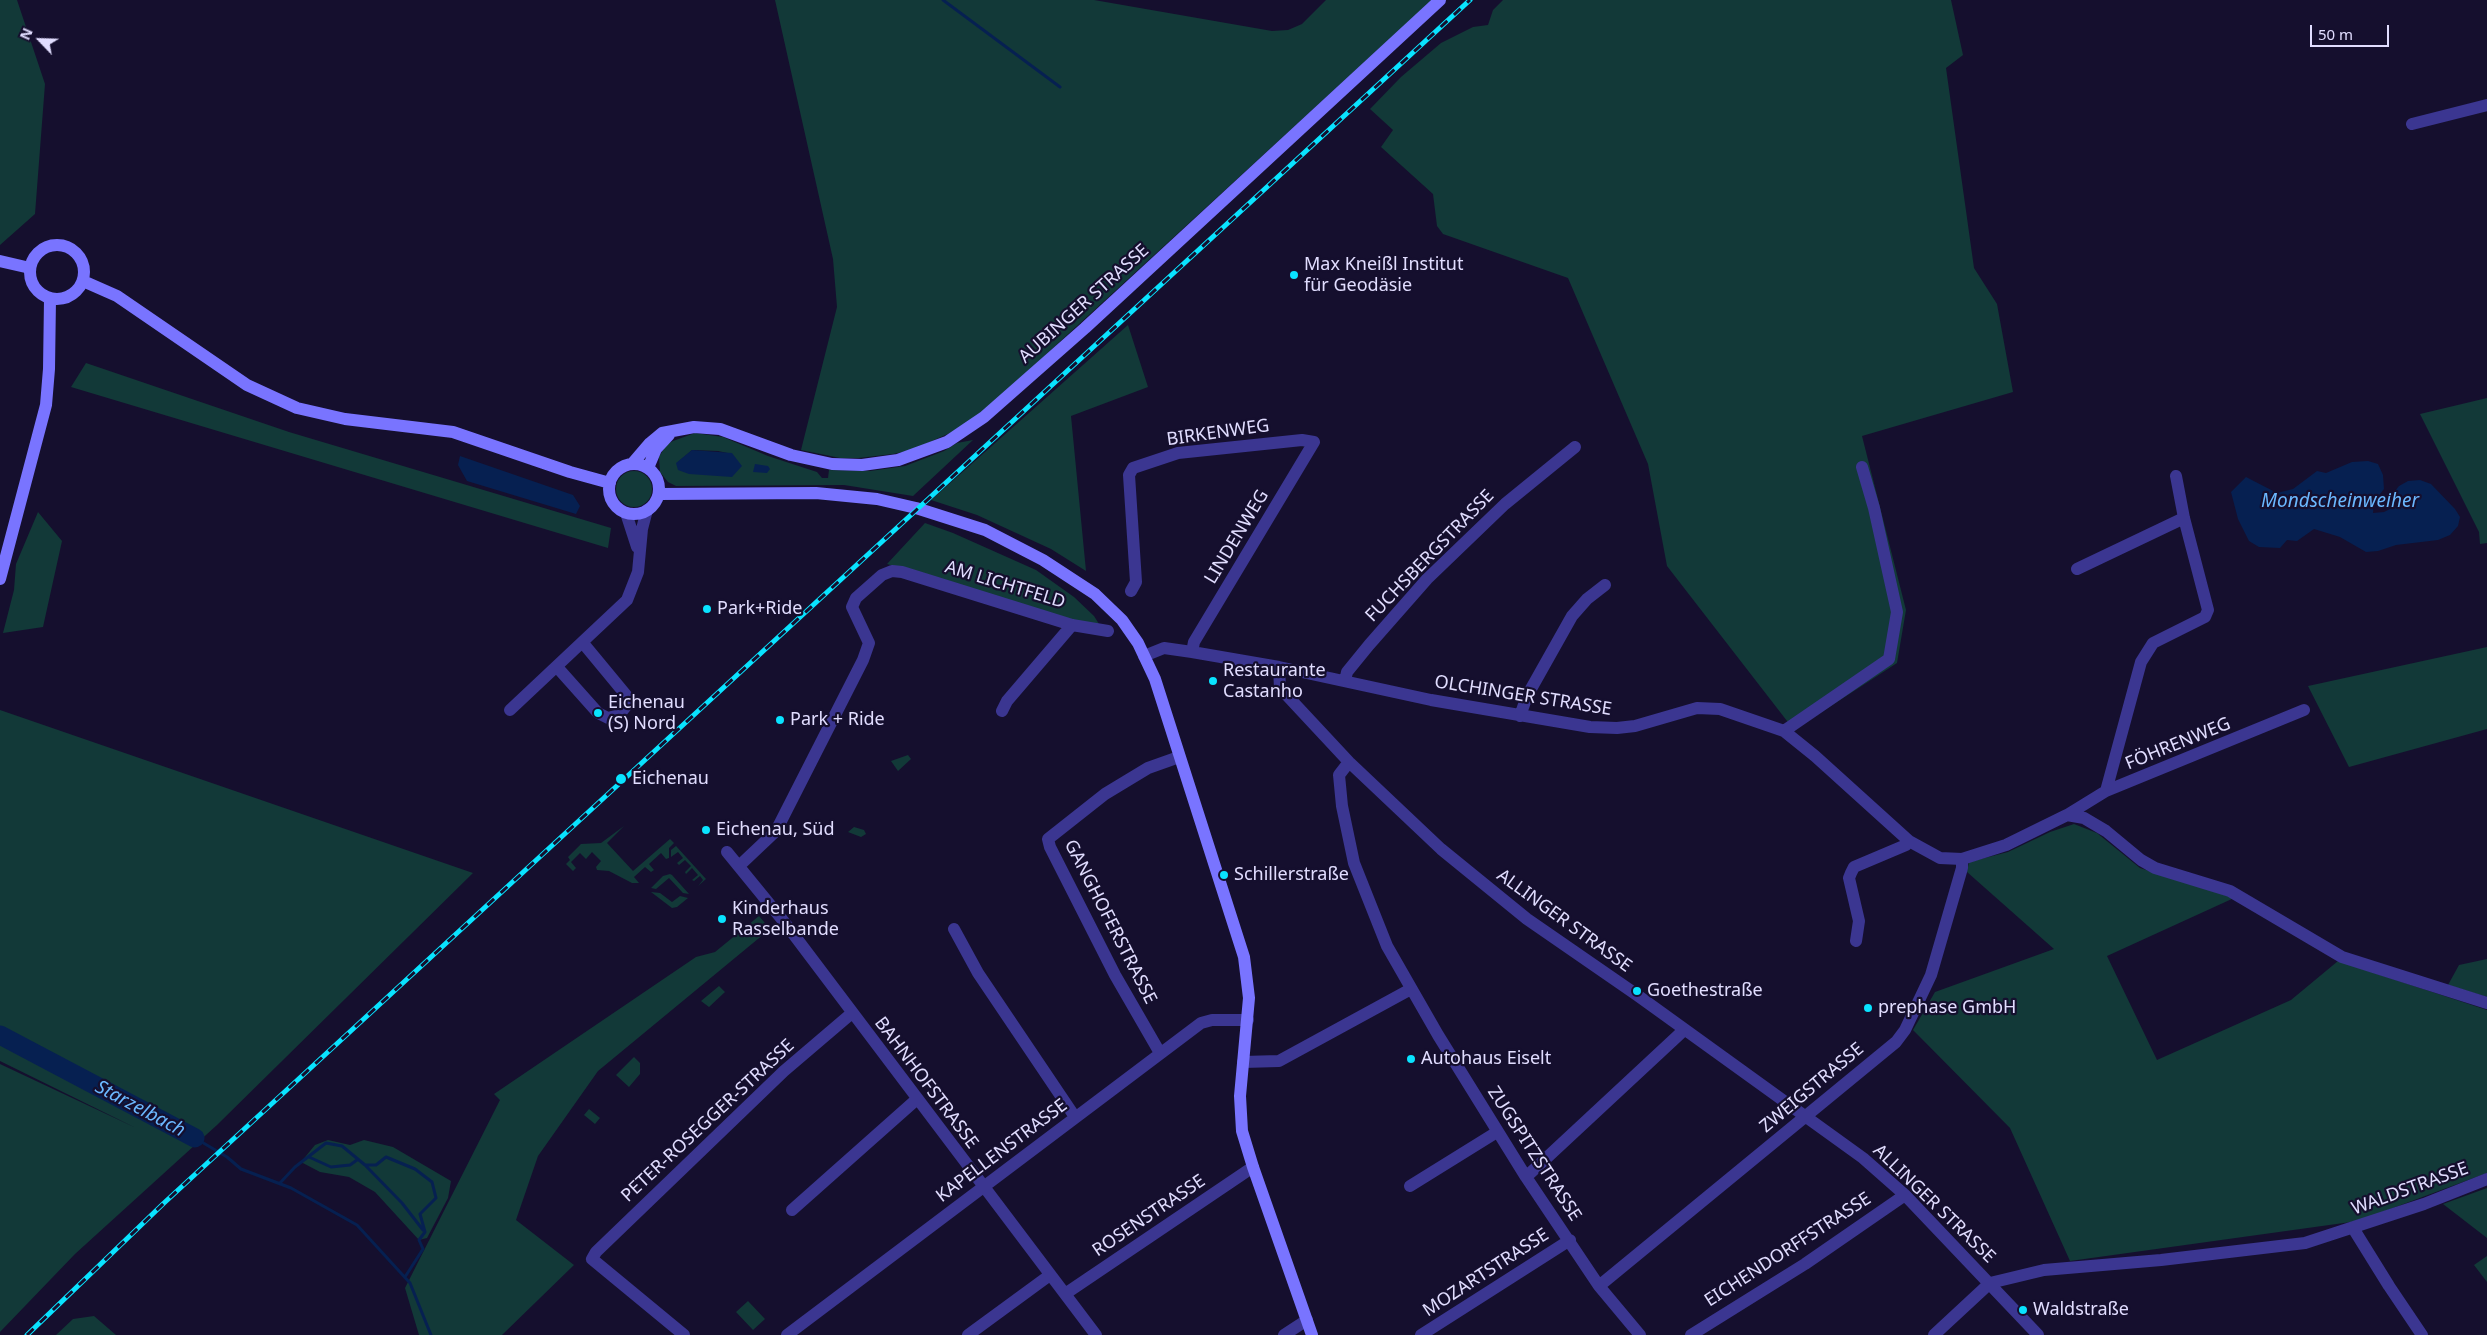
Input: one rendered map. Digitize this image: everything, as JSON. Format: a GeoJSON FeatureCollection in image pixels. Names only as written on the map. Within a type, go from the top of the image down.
{"type":"FeatureCollection","features":[{"type":"Feature","properties":{"kind":"main road","name":"AUBINGER STRASSE"},"geometry":{"type":"LineString","coordinates":[[632,464],[656,437],[670,430],[703,426],[720,429],[791,456],[832,464],[862,465],[898,460],[947,442],[984,417],[1084,328],[1440,0]]}},
{"type":"Feature","properties":{"kind":"main road"},"geometry":{"type":"LineString","coordinates":[[61,246],[70,248],[82,262],[83,281],[73,294],[66,298],[50,299],[42,296],[32,284],[30,268],[32,260],[44,248],[61,246]]}},
{"type":"Feature","properties":{"kind":"main road"},"geometry":{"type":"LineString","coordinates":[[0,261],[30,268]]}},
{"type":"Feature","properties":{"kind":"main road"},"geometry":{"type":"LineString","coordinates":[[83,281],[117,296],[247,385],[297,408],[345,419],[453,432],[570,472],[610,483]]}},
{"type":"Feature","properties":{"kind":"main road"},"geometry":{"type":"LineString","coordinates":[[0,578],[46,405],[50,369],[50,299]]}},
{"type":"Feature","properties":{"kind":"main road"},"geometry":{"type":"LineString","coordinates":[[648,468],[656,449],[682,428]]}},
{"type":"Feature","properties":{"kind":"main road"},"geometry":{"type":"LineString","coordinates":[[632,464],[648,468],[656,477],[659,494],[648,510],[637,514],[626,513],[611,498],[610,483],[618,470],[632,464]]}},
{"type":"Feature","properties":{"kind":"main road"},"geometry":{"type":"LineString","coordinates":[[659,494],[816,493],[877,499],[960,521],[1008,541],[1077,580],[1122,620],[1144,656],[1154,679],[1244,957],[1249,983],[1248,1020],[1240,1114],[1242,1130],[1252,1167],[1312,1335]]}},
{"type":"Feature","properties":{"kind":"street"},"geometry":{"type":"LineString","coordinates":[[2412,124],[2487,105]]}},
{"type":"Feature","properties":{"kind":"street","name":"BIRKENWEG"},"geometry":{"type":"LineString","coordinates":[[1131,591],[1136,582],[1129,475],[1133,468],[1178,453],[1302,440],[1314,442]]}},
{"type":"Feature","properties":{"kind":"street","name":"LINDENWEG"},"geometry":{"type":"LineString","coordinates":[[1192,652],[1194,642],[1314,442]]}},
{"type":"Feature","properties":{"kind":"street","name":"FUCHSBERGSTRASSE"},"geometry":{"type":"LineString","coordinates":[[1345,681],[1347,672],[1369,645],[1439,566],[1504,504],[1575,447]]}},
{"type":"Feature","properties":{"kind":"street"},"geometry":{"type":"LineString","coordinates":[[1784,731],[1889,659],[1897,612],[1874,508],[1862,467]]}},
{"type":"Feature","properties":{"kind":"street"},"geometry":{"type":"LineString","coordinates":[[2106,791],[2141,662],[2153,643],[2205,617],[2208,610],[2184,518],[2176,476]]}},
{"type":"Feature","properties":{"kind":"street"},"geometry":{"type":"LineString","coordinates":[[510,710],[620,609],[630,596],[638,572],[642,529],[648,510]]}},
{"type":"Feature","properties":{"kind":"street"},"geometry":{"type":"LineString","coordinates":[[626,513],[639,552]]}},
{"type":"Feature","properties":{"kind":"street"},"geometry":{"type":"LineString","coordinates":[[2077,570],[2184,518]]}},
{"type":"Feature","properties":{"kind":"street","name":"AM LICHTFELD"},"geometry":{"type":"LineString","coordinates":[[739,866],[776,831],[863,660],[869,643],[868,636],[855,617],[852,607],[856,598],[882,576],[892,571],[902,572],[1072,624],[1108,631]]}},
{"type":"Feature","properties":{"kind":"street"},"geometry":{"type":"LineString","coordinates":[[1520,716],[1528,696],[1572,616],[1587,599],[1605,585]]}},
{"type":"Feature","properties":{"kind":"street"},"geometry":{"type":"LineString","coordinates":[[1002,711],[1007,701],[1072,624]]}},
{"type":"Feature","properties":{"kind":"street"},"geometry":{"type":"LineString","coordinates":[[557,667],[598,713],[610,718],[624,711],[627,700],[624,690],[583,644]]}},
{"type":"Feature","properties":{"kind":"street","name":"OLCHINGER STRASSE"},"geometry":{"type":"LineString","coordinates":[[1144,656],[1164,648],[1192,652],[1280,667],[1520,716],[1617,728],[1635,726],[1697,708],[1709,708],[1784,731],[1815,756],[1909,841],[1940,858],[1962,859],[2006,845],[2067,814]]}},
{"type":"Feature","properties":{"kind":"street","name":"ALLINGER STRASSE"},"geometry":{"type":"LineString","coordinates":[[1280,667],[1280,688],[1349,762],[1417,828],[1494,893],[1863,1158],[1905,1195],[2038,1335]]}},
{"type":"Feature","properties":{"kind":"street","name":"FÖHRENWEG"},"geometry":{"type":"LineString","coordinates":[[2067,814],[2106,791],[2304,710]]}},
{"type":"Feature","properties":{"kind":"street","name":"GANGHOFERSTRASSE"},"geometry":{"type":"LineString","coordinates":[[1160,1053],[1115,975],[1050,848],[1048,839],[1105,794],[1148,768],[1179,757]]}},
{"type":"Feature","properties":{"kind":"street","name":"ZUGSPITZSTRASSE"},"geometry":{"type":"LineString","coordinates":[[1349,762],[1339,776],[1338,782],[1354,863],[1384,940],[1411,989],[1526,1177],[1570,1240],[1599,1286],[1640,1335]]}},
{"type":"Feature","properties":{"kind":"street"},"geometry":{"type":"LineString","coordinates":[[2067,814],[2084,818],[2106,830],[2141,860],[2154,868],[2230,891],[2342,957],[2487,1003]]}},
{"type":"Feature","properties":{"kind":"street"},"geometry":{"type":"LineString","coordinates":[[1856,941],[1859,916],[1849,878],[1854,867],[1906,845],[1909,841]]}},
{"type":"Feature","properties":{"kind":"street","name":"BAHNHOFSTRASSE"},"geometry":{"type":"LineString","coordinates":[[727,852],[785,923],[1096,1335]]}},
{"type":"Feature","properties":{"kind":"street","name":"ZWEIGSTRASSE"},"geometry":{"type":"LineString","coordinates":[[1599,1286],[1896,1042],[1905,1030],[1932,975],[1962,868],[1962,859]]}},
{"type":"Feature","properties":{"kind":"street"},"geometry":{"type":"LineString","coordinates":[[954,929],[978,973],[1075,1117]]}},
{"type":"Feature","properties":{"kind":"street"},"geometry":{"type":"LineString","coordinates":[[1243,1062],[1279,1061],[1411,989]]}},
{"type":"Feature","properties":{"kind":"street","name":"PETER-ROSEGGER-STRASSE"},"geometry":{"type":"LineString","coordinates":[[684,1335],[592,1259],[659,1190],[784,1071],[852,1013]]}},
{"type":"Feature","properties":{"kind":"street","name":"KAPELLENSTRASSE"},"geometry":{"type":"LineString","coordinates":[[787,1335],[1201,1023],[1212,1020],[1248,1020]]}},
{"type":"Feature","properties":{"kind":"street"},"geometry":{"type":"LineString","coordinates":[[1526,1177],[1684,1030]]}},
{"type":"Feature","properties":{"kind":"street"},"geometry":{"type":"LineString","coordinates":[[792,1210],[917,1099]]}},
{"type":"Feature","properties":{"kind":"street"},"geometry":{"type":"LineString","coordinates":[[1410,1186],[1497,1132]]}},
{"type":"Feature","properties":{"kind":"street","name":"ROSENSTRASSE"},"geometry":{"type":"LineString","coordinates":[[1065,1294],[1252,1167]]}},
{"type":"Feature","properties":{"kind":"street","name":"WALDSTRASSE"},"geometry":{"type":"LineString","coordinates":[[1990,1283],[2044,1270],[2161,1260],[2305,1243],[2354,1228],[2487,1179]]}},
{"type":"Feature","properties":{"kind":"street","name":"EICHENDORFFSTRASSE"},"geometry":{"type":"LineString","coordinates":[[1691,1335],[1806,1264],[1905,1195]]}},
{"type":"Feature","properties":{"kind":"street"},"geometry":{"type":"LineString","coordinates":[[2354,1228],[2388,1286],[2422,1335]]}},
{"type":"Feature","properties":{"kind":"street","name":"MOZARTSTRASSE"},"geometry":{"type":"LineString","coordinates":[[1422,1335],[1570,1240]]}},
{"type":"Feature","properties":{"kind":"street"},"geometry":{"type":"LineString","coordinates":[[968,1335],[1050,1275]]}},
{"type":"Feature","properties":{"kind":"street"},"geometry":{"type":"LineString","coordinates":[[1934,1335],[1990,1283]]}},
{"type":"Feature","properties":{"kind":"street"},"geometry":{"type":"LineString","coordinates":[[1284,1335],[1307,1320]]}},
{"type":"Feature","properties":{"kind":"green space"},"geometry":{"type":"Polygon","coordinates":[[[0,0],[17,0],[45,84],[35,214],[0,245],[0,0]]]}},
{"type":"Feature","properties":{"kind":"green space"},"geometry":{"type":"Polygon","coordinates":[[[775,0],[1094,0],[1272,31],[1288,30],[1302,24],[1326,0],[1432,0],[992,404],[961,428],[912,450],[859,458],[840,458],[801,450],[837,307],[833,259],[775,0]]]}},
{"type":"Feature","properties":{"kind":"green space"},"geometry":{"type":"Polygon","coordinates":[[[1503,0],[1951,0],[1963,55],[1946,68],[1974,268],[1997,304],[2013,392],[1862,436],[1906,610],[1897,663],[1794,730],[1667,566],[1648,464],[1568,278],[1443,234],[1437,226],[1433,194],[1381,147],[1393,130],[1370,109],[1401,77],[1441,43],[1473,27],[1488,25],[1493,10],[1503,0]]]}},
{"type":"Feature","properties":{"kind":"green space"},"geometry":{"type":"Polygon","coordinates":[[[1128,325],[1148,387],[1071,416],[1086,571],[1051,549],[977,515],[931,500],[1128,325]]]}},
{"type":"Feature","properties":{"kind":"green space"},"geometry":{"type":"Polygon","coordinates":[[[86,363],[289,432],[611,528],[608,548],[71,387],[86,363]]]}},
{"type":"Feature","properties":{"kind":"green space"},"geometry":{"type":"Polygon","coordinates":[[[2487,398],[2487,543],[2480,544],[2479,532],[2420,414],[2487,398]]]}},
{"type":"Feature","properties":{"kind":"green space"},"geometry":{"type":"Polygon","coordinates":[[[695,433],[723,437],[768,456],[817,472],[822,478],[828,478],[829,470],[870,471],[905,466],[944,451],[957,443],[973,440],[913,496],[844,485],[676,486],[668,482],[660,472],[659,457],[666,445],[695,433]],[[692,450],[677,463],[732,454],[718,451],[692,450]]]}},
{"type":"Feature","properties":{"kind":"green space"},"geometry":{"type":"Polygon","coordinates":[[[634,471],[641,472],[647,476],[651,482],[651,496],[647,502],[641,506],[634,507],[627,506],[621,502],[617,496],[616,489],[617,482],[621,476],[627,472],[634,471]]]}},
{"type":"Feature","properties":{"kind":"green space"},"geometry":{"type":"Polygon","coordinates":[[[38,512],[62,541],[43,627],[3,633],[14,590],[16,564],[38,512]]]}},
{"type":"Feature","properties":{"kind":"green space"},"geometry":{"type":"Polygon","coordinates":[[[925,523],[953,533],[1036,570],[1074,597],[1094,616],[1099,624],[1094,626],[887,564],[925,523]]]}},
{"type":"Feature","properties":{"kind":"green space"},"geometry":{"type":"Polygon","coordinates":[[[2487,647],[2487,729],[2349,767],[2308,686],[2487,647]]]}},
{"type":"Feature","properties":{"kind":"green space"},"geometry":{"type":"Polygon","coordinates":[[[0,710],[473,873],[217,1125],[75,1254],[0,1332],[0,1064],[136,1128],[0,1061],[0,710]]]}},
{"type":"Feature","properties":{"kind":"green space"},"geometry":{"type":"Polygon","coordinates":[[[908,755],[911,759],[898,771],[891,761],[908,755]]]}},
{"type":"Feature","properties":{"kind":"green space"},"geometry":{"type":"Polygon","coordinates":[[[2074,824],[2097,833],[2140,868],[2234,898],[2107,956],[2157,1060],[2291,1000],[2338,961],[2487,1010],[2487,1173],[2358,1221],[2070,1261],[2010,1128],[1913,1030],[1935,992],[2054,949],[1967,872],[1969,862],[2008,852],[2050,832],[2074,824]]]}},
{"type":"Feature","properties":{"kind":"green space"},"geometry":{"type":"Polygon","coordinates":[[[624,826],[607,843],[633,871],[670,839],[674,843],[669,848],[669,858],[666,859],[661,853],[649,864],[654,870],[651,872],[645,867],[634,877],[639,883],[632,883],[609,871],[597,870],[596,867],[601,861],[592,852],[586,859],[580,853],[571,862],[576,868],[573,871],[566,864],[570,860],[568,857],[581,844],[601,843],[624,826]]]}},
{"type":"Feature","properties":{"kind":"green space"},"geometry":{"type":"Polygon","coordinates":[[[854,827],[864,830],[866,834],[861,837],[848,832],[854,827]]]}},
{"type":"Feature","properties":{"kind":"green space"},"geometry":{"type":"Polygon","coordinates":[[[676,846],[706,879],[698,886],[703,880],[700,876],[694,881],[692,880],[698,875],[692,868],[686,874],[685,872],[691,866],[685,860],[679,865],[677,863],[683,858],[678,852],[671,857],[671,850],[676,846]]]}},
{"type":"Feature","properties":{"kind":"green space"},"geometry":{"type":"Polygon","coordinates":[[[670,874],[689,894],[683,893],[669,878],[656,889],[651,888],[663,876],[670,874]]]}},
{"type":"Feature","properties":{"kind":"green space"},"geometry":{"type":"Polygon","coordinates":[[[651,892],[660,893],[672,902],[680,896],[688,898],[677,907],[672,908],[651,892]]]}},
{"type":"Feature","properties":{"kind":"green space"},"geometry":{"type":"Polygon","coordinates":[[[759,916],[770,929],[598,1071],[538,1156],[516,1220],[574,1265],[502,1335],[419,1335],[405,1288],[500,1100],[494,1094],[696,957],[715,952],[759,916]]]}},
{"type":"Feature","properties":{"kind":"green space"},"geometry":{"type":"Polygon","coordinates":[[[2487,959],[2487,997],[2448,985],[2459,965],[2487,959]]]}},
{"type":"Feature","properties":{"kind":"green space"},"geometry":{"type":"Polygon","coordinates":[[[719,986],[725,992],[709,1007],[701,1001],[719,986]]]}},
{"type":"Feature","properties":{"kind":"green space"},"geometry":{"type":"Polygon","coordinates":[[[634,1057],[640,1063],[640,1074],[629,1087],[616,1075],[634,1057]]]}},
{"type":"Feature","properties":{"kind":"green space"},"geometry":{"type":"Polygon","coordinates":[[[589,1109],[600,1118],[595,1124],[584,1115],[589,1109]]]}},
{"type":"Feature","properties":{"kind":"green space"},"geometry":{"type":"Polygon","coordinates":[[[328,1140],[350,1145],[364,1140],[393,1147],[451,1181],[448,1198],[427,1238],[419,1240],[375,1192],[349,1177],[320,1172],[301,1162],[315,1145],[328,1140]]]}},
{"type":"Feature","properties":{"kind":"green space"},"geometry":{"type":"Polygon","coordinates":[[[2487,1188],[2487,1238],[2443,1204],[2487,1188]]]}},
{"type":"Feature","properties":{"kind":"green space"},"geometry":{"type":"Polygon","coordinates":[[[2487,1256],[2487,1282],[2474,1265],[2487,1256]]]}},
{"type":"Feature","properties":{"kind":"green space"},"geometry":{"type":"Polygon","coordinates":[[[748,1301],[765,1319],[753,1330],[736,1312],[748,1301]]]}},
{"type":"Feature","properties":{"kind":"green space"},"geometry":{"type":"Polygon","coordinates":[[[94,1316],[116,1335],[56,1335],[73,1319],[94,1316]]]}},
{"type":"Feature","properties":{"kind":"water"},"geometry":{"type":"Polygon","coordinates":[[[692,450],[732,453],[742,466],[732,477],[689,474],[678,470],[676,463],[692,450]]]}},
{"type":"Feature","properties":{"kind":"water"},"geometry":{"type":"Polygon","coordinates":[[[460,456],[573,495],[580,506],[576,514],[467,481],[458,465],[460,456]]]}},
{"type":"Feature","properties":{"kind":"water","name":"Mondscheinweiher"},"geometry":{"type":"Polygon","coordinates":[[[2368,461],[2378,464],[2383,475],[2384,489],[2374,502],[2373,513],[2384,512],[2392,508],[2391,496],[2399,486],[2408,481],[2420,480],[2431,484],[2455,509],[2460,517],[2458,526],[2450,535],[2438,540],[2396,545],[2378,551],[2366,552],[2340,537],[2314,529],[2297,541],[2287,540],[2280,548],[2259,547],[2249,541],[2238,519],[2231,492],[2246,477],[2277,493],[2293,489],[2317,471],[2326,473],[2352,462],[2368,461]]]}},
{"type":"Feature","properties":{"kind":"water"},"geometry":{"type":"Polygon","coordinates":[[[755,464],[768,466],[770,469],[767,473],[753,472],[755,464]]]}},
{"type":"Feature","properties":{"kind":"waterway"},"geometry":{"type":"LineString","coordinates":[[943,0],[1060,87]]}},
{"type":"Feature","properties":{"kind":"waterway","name":"Starzelbach"},"geometry":{"type":"LineString","coordinates":[[0,1035],[195,1138]]}},
{"type":"Feature","properties":{"kind":"waterway","name":"Starzelbach"},"geometry":{"type":"LineString","coordinates":[[195,1138],[227,1157],[241,1169],[291,1188],[357,1225],[410,1283],[431,1335]]}},
{"type":"Feature","properties":{"kind":"waterway","name":"Starzelbach"},"geometry":{"type":"LineString","coordinates":[[280,1183],[295,1167],[326,1143],[342,1146],[365,1165],[376,1165],[386,1157],[415,1169],[432,1182],[436,1198],[420,1214],[425,1232],[419,1240],[423,1249],[405,1277]]}},
{"type":"Feature","properties":{"kind":"waterway","name":"Starzelbach"},"geometry":{"type":"LineString","coordinates":[[309,1157],[331,1167],[350,1165],[357,1160]]}},
{"type":"Feature","properties":{"kind":"waterway","name":"Starzelbach"},"geometry":{"type":"LineString","coordinates":[[365,1165],[402,1203],[423,1230]]}},
{"type":"Feature","properties":{"kind":"railway"},"geometry":{"type":"LineString","coordinates":[[27,1335],[164,1203],[1470,0]]}},
{"type":"Feature","properties":{"kind":"place","name":"Max Kneißl Institut für Geodäsie"},"geometry":{"type":"Point","coordinates":[1294,275]}},
{"type":"Feature","properties":{"kind":"place","name":"Park+Ride"},"geometry":{"type":"Point","coordinates":[707,609]}},
{"type":"Feature","properties":{"kind":"place","name":"Restaurante Castanho"},"geometry":{"type":"Point","coordinates":[1213,681]}},
{"type":"Feature","properties":{"kind":"place","name":"Eichenau (S) Nord"},"geometry":{"type":"Point","coordinates":[598,713]}},
{"type":"Feature","properties":{"kind":"place","name":"Park + Ride"},"geometry":{"type":"Point","coordinates":[780,720]}},
{"type":"Feature","properties":{"kind":"place","name":"Eichenau"},"geometry":{"type":"Point","coordinates":[621,779]}},
{"type":"Feature","properties":{"kind":"place","name":"Eichenau, Süd"},"geometry":{"type":"Point","coordinates":[706,830]}},
{"type":"Feature","properties":{"kind":"place","name":"Schillerstraße"},"geometry":{"type":"Point","coordinates":[1224,875]}},
{"type":"Feature","properties":{"kind":"place","name":"Kinderhaus Rasselbande"},"geometry":{"type":"Point","coordinates":[722,919]}},
{"type":"Feature","properties":{"kind":"place","name":"Goethestraße"},"geometry":{"type":"Point","coordinates":[1637,991]}},
{"type":"Feature","properties":{"kind":"place","name":"prephase GmbH"},"geometry":{"type":"Point","coordinates":[1868,1008]}},
{"type":"Feature","properties":{"kind":"place","name":"Autohaus Eiselt"},"geometry":{"type":"Point","coordinates":[1411,1059]}},
{"type":"Feature","properties":{"kind":"place","name":"Waldstraße"},"geometry":{"type":"Point","coordinates":[2023,1310]}}]}
